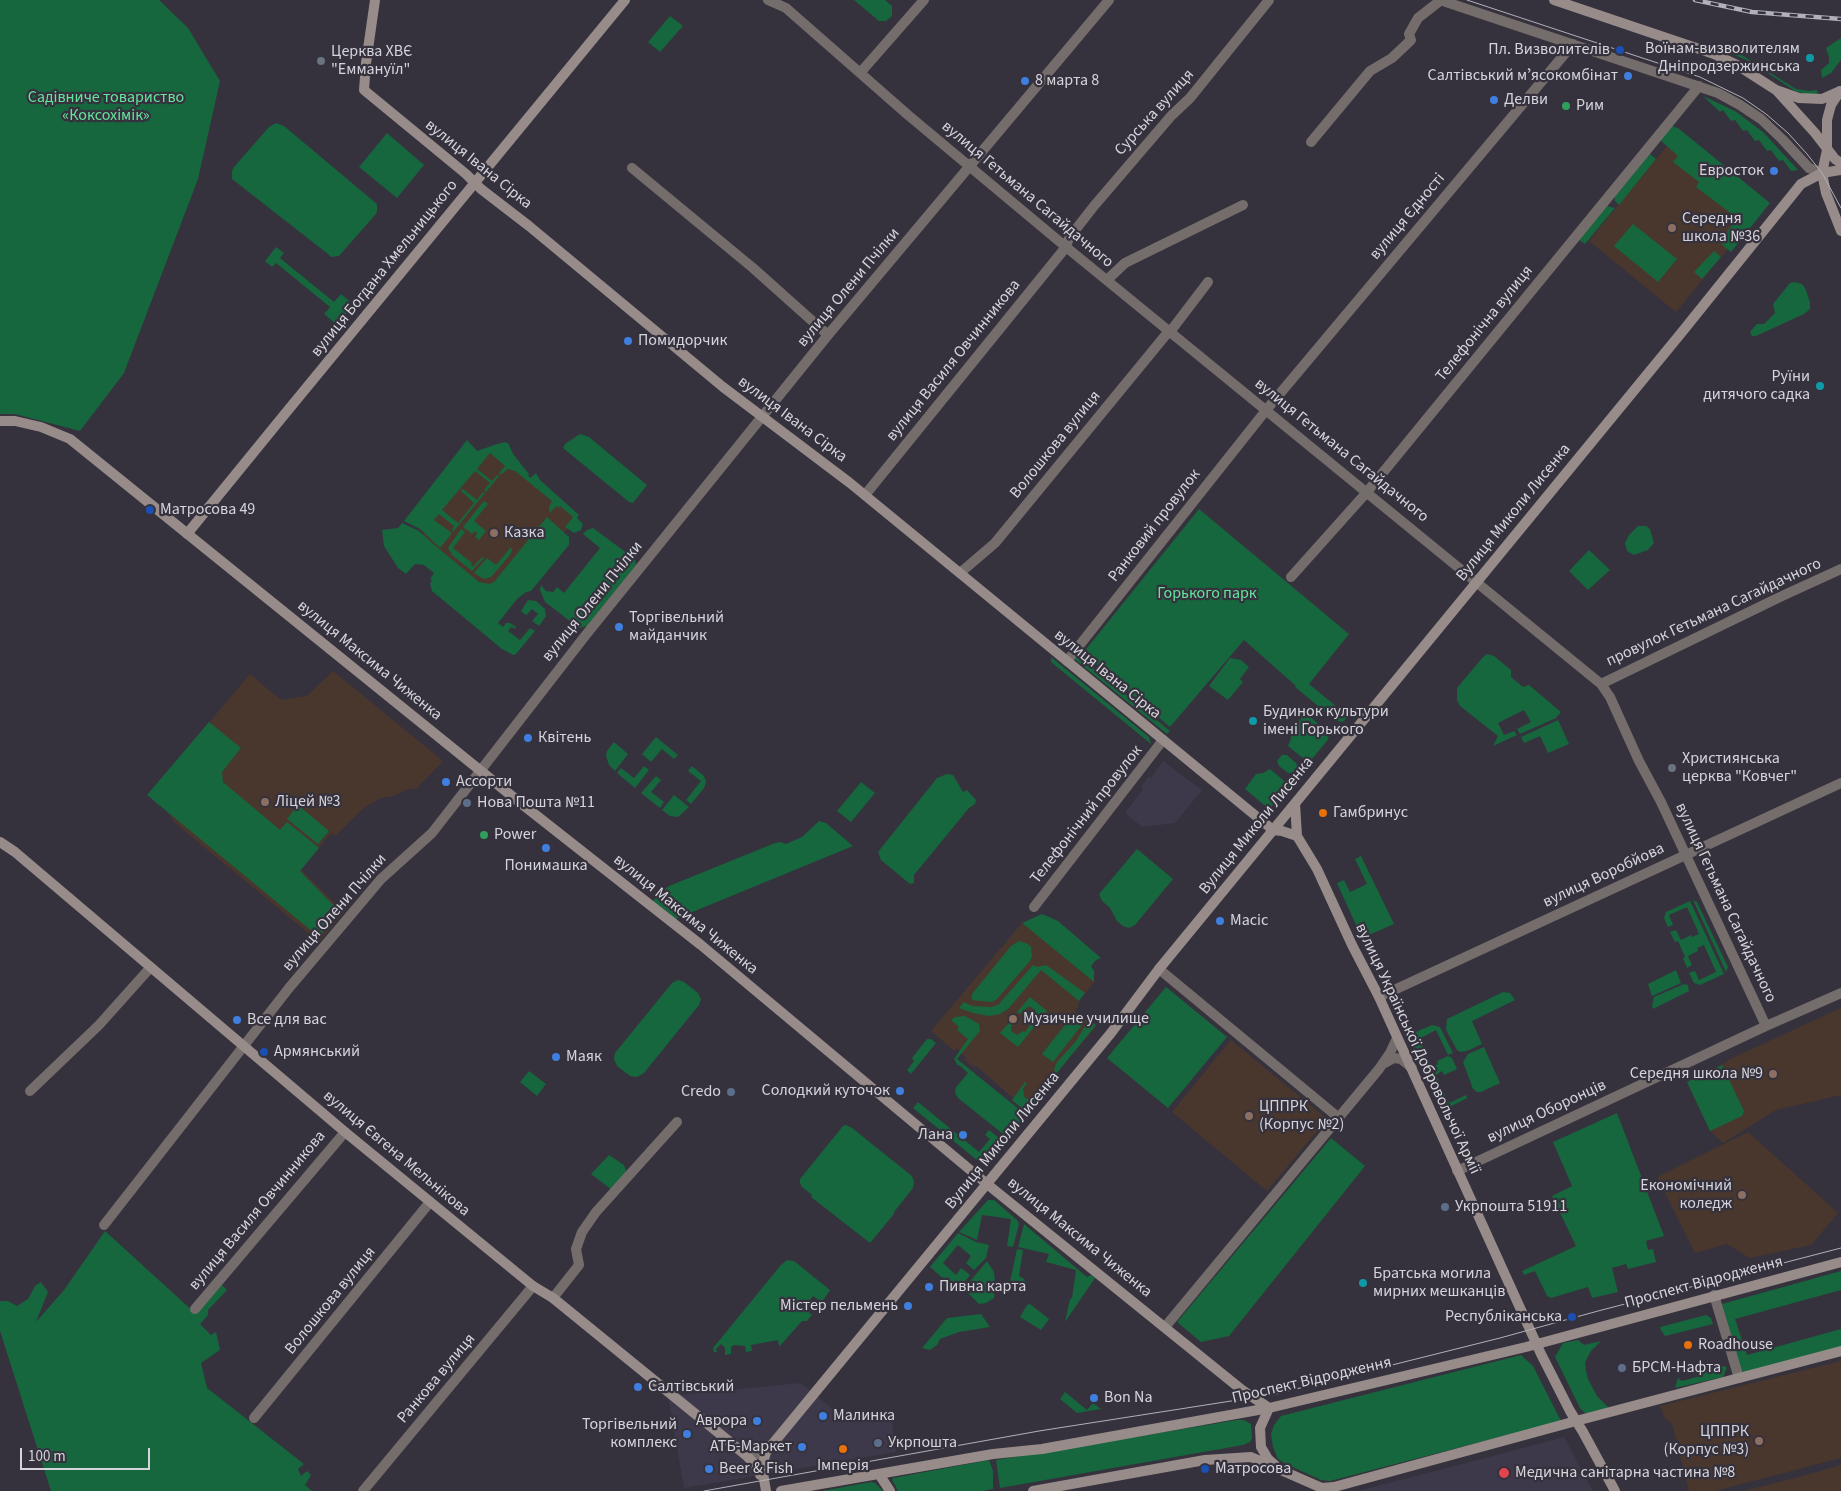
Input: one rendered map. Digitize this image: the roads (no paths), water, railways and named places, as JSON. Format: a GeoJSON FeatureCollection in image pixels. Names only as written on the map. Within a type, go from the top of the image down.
{"type":"FeatureCollection","features":[{"type":"Feature","properties":{"kind":"street","name":"вулиця Івана Сірка"},"geometry":{"type":"LineString","coordinates":[[376,0],[366,63],[364,90],[762,417],[865,495],[1272,830]]}},
{"type":"Feature","properties":{"kind":"street","name":"вулиця Богдана Хмельницького"},"geometry":{"type":"LineString","coordinates":[[187,534],[625,0]]}},
{"type":"Feature","properties":{"kind":"street","name":"вулиця Гетьмана Сагайдачного"},"geometry":{"type":"LineString","coordinates":[[768,0],[789,4],[860,73],[969,166],[1601,684],[1610,697],[1766,1026]]}},
{"type":"Feature","properties":{"kind":"street"},"geometry":{"type":"LineString","coordinates":[[860,73],[924,0]]}},
{"type":"Feature","properties":{"kind":"street","name":"вулиця Олени Пчілки"},"geometry":{"type":"LineString","coordinates":[[104,1225],[289,988],[381,879],[432,833],[507,734],[828,335],[1108,0]]}},
{"type":"Feature","properties":{"kind":"street","name":"Сурська вулиця"},"geometry":{"type":"LineString","coordinates":[[1066,247],[1069,238],[1094,206],[1171,116],[1190,98],[1269,0]]}},
{"type":"Feature","properties":{"kind":"street"},"geometry":{"type":"LineString","coordinates":[[1311,142],[1370,71],[1392,58],[1411,40],[1409,34],[1418,18],[1440,0],[1718,93],[1761,119],[1809,168],[1822,173]]}},
{"type":"Feature","properties":{"kind":"street"},"geometry":{"type":"LineString","coordinates":[[1554,0],[1714,54],[1737,65],[1776,90],[1799,98],[1822,99],[1841,91]]}},
{"type":"Feature","properties":{"kind":"street","name":"вулиця Єдності"},"geometry":{"type":"LineString","coordinates":[[1267,409],[1573,44]]}},
{"type":"Feature","properties":{"kind":"street","name":"Телефонічна вулиця"},"geometry":{"type":"LineString","coordinates":[[1291,578],[1367,492],[1699,86]]}},
{"type":"Feature","properties":{"kind":"street"},"geometry":{"type":"LineString","coordinates":[[1776,90],[1815,133],[1827,150],[1841,163]]}},
{"type":"Feature","properties":{"kind":"street"},"geometry":{"type":"LineString","coordinates":[[1841,91],[1831,105],[1827,120],[1827,150],[1822,173],[1826,193],[1841,230]]}},
{"type":"Feature","properties":{"kind":"street"},"geometry":{"type":"LineString","coordinates":[[1827,120],[1828,136],[1834,150],[1841,158]]}},
{"type":"Feature","properties":{"kind":"street"},"geometry":{"type":"LineString","coordinates":[[632,168],[753,268],[828,335]]}},
{"type":"Feature","properties":{"kind":"street","name":"Вулиця Миколи Лисенка"},"geometry":{"type":"LineString","coordinates":[[766,1452],[1111,1033],[1158,970],[1682,332],[1801,184],[1822,173],[1841,170]]}},
{"type":"Feature","properties":{"kind":"street"},"geometry":{"type":"LineString","coordinates":[[1107,280],[1125,263],[1243,205]]}},
{"type":"Feature","properties":{"kind":"street","name":"вулиця Василя Овчинникова"},"geometry":{"type":"LineString","coordinates":[[865,495],[1066,247]]}},
{"type":"Feature","properties":{"kind":"street","name":"Волошкова вулиця"},"geometry":{"type":"LineString","coordinates":[[960,573],[995,543],[1173,328],[1208,282]]}},
{"type":"Feature","properties":{"kind":"street","name":"Ранковий провулок"},"geometry":{"type":"LineString","coordinates":[[1067,661],[1267,409]]}},
{"type":"Feature","properties":{"kind":"street","name":"вулиця Максима Чиженка"},"geometry":{"type":"LineString","coordinates":[[0,421],[15,421],[41,427],[70,439],[700,945],[987,1184],[1242,1390],[1269,1408]]}},
{"type":"Feature","properties":{"kind":"street","name":"провулок Гетьмана Сагайдачного"},"geometry":{"type":"LineString","coordinates":[[1601,684],[1841,569]]}},
{"type":"Feature","properties":{"kind":"street","name":"Телефонічний провулок"},"geometry":{"type":"LineString","coordinates":[[1034,907],[1163,740]]}},
{"type":"Feature","properties":{"kind":"street","name":"вулиця Воробйова"},"geometry":{"type":"LineString","coordinates":[[1379,997],[1841,783]]}},
{"type":"Feature","properties":{"kind":"street","name":"вулиця Української Добровольчої Армії"},"geometry":{"type":"LineString","coordinates":[[1295,803],[1297,836],[1317,870],[1352,946],[1379,997],[1541,1354],[1615,1491]]}},
{"type":"Feature","properties":{"kind":"street"},"geometry":{"type":"LineString","coordinates":[[1272,830],[1282,830],[1297,836]]}},
{"type":"Feature","properties":{"kind":"street","name":"вулиця Євгена Мельнікова"},"geometry":{"type":"LineString","coordinates":[[0,842],[15,852],[150,968],[430,1202],[534,1286],[553,1298],[747,1456],[758,1468],[765,1491]]}},
{"type":"Feature","properties":{"kind":"street"},"geometry":{"type":"LineString","coordinates":[[30,1091],[99,1025],[150,968]]}},
{"type":"Feature","properties":{"kind":"street"},"geometry":{"type":"LineString","coordinates":[[1158,970],[1339,1118]]}},
{"type":"Feature","properties":{"kind":"street","name":"вулиця Оборонців"},"geometry":{"type":"LineString","coordinates":[[1457,1171],[1766,1026],[1841,993]]}},
{"type":"Feature","properties":{"kind":"street"},"geometry":{"type":"LineString","coordinates":[[1379,1069],[1397,1038]]}},
{"type":"Feature","properties":{"kind":"street"},"geometry":{"type":"LineString","coordinates":[[1165,1327],[1387,1060],[1401,1059],[1412,1068]]}},
{"type":"Feature","properties":{"kind":"street"},"geometry":{"type":"LineString","coordinates":[[553,1298],[579,1265],[576,1249],[582,1232],[596,1212],[677,1122]]}},
{"type":"Feature","properties":{"kind":"street","name":"вулиця Василя Овчинникова"},"geometry":{"type":"LineString","coordinates":[[195,1310],[345,1132]]}},
{"type":"Feature","properties":{"kind":"street","name":"Волошкова вулиця"},"geometry":{"type":"LineString","coordinates":[[254,1418],[430,1202]]}},
{"type":"Feature","properties":{"kind":"street","name":"Проспект Відродження"},"geometry":{"type":"LineString","coordinates":[[781,1491],[992,1454],[1042,1449],[1269,1408],[1538,1344],[1841,1262]]}},
{"type":"Feature","properties":{"kind":"street","name":"Ранкова вулиця"},"geometry":{"type":"LineString","coordinates":[[363,1491],[534,1286]]}},
{"type":"Feature","properties":{"kind":"street"},"geometry":{"type":"LineString","coordinates":[[1714,1295],[1739,1378]]}},
{"type":"Feature","properties":{"kind":"street"},"geometry":{"type":"LineString","coordinates":[[1033,1491],[1227,1457],[1250,1457],[1322,1488],[1334,1489],[1576,1421],[1841,1351]]}},
{"type":"Feature","properties":{"kind":"street"},"geometry":{"type":"LineString","coordinates":[[1269,1408],[1260,1428],[1260,1446],[1268,1459],[1282,1471]]}},
{"type":"Feature","properties":{"kind":"street"},"geometry":{"type":"LineString","coordinates":[[747,1456],[766,1452],[762,1467],[765,1491]]}},
{"type":"Feature","properties":{"kind":"street"},"geometry":{"type":"LineString","coordinates":[[879,1474],[890,1491]]}},
{"type":"Feature","properties":{"kind":"tram line"},"geometry":{"type":"LineString","coordinates":[[1467,0],[1700,77],[1743,98],[1788,133],[1807,154],[1822,173],[1841,208]]}},
{"type":"Feature","properties":{"kind":"tram line"},"geometry":{"type":"LineString","coordinates":[[704,1491],[1039,1431],[1276,1394],[1500,1338],[1841,1248]]}},
{"type":"Feature","properties":{"kind":"railway"},"geometry":{"type":"LineString","coordinates":[[1695,0],[1752,12],[1841,19]]}},
{"type":"Feature","properties":{"kind":"place","name":"Пл. Визволителів"},"geometry":{"type":"Point","coordinates":[1620,50]}},
{"type":"Feature","properties":{"kind":"place","name":"Воїнам-визволителям Дніпродзержинська"},"geometry":{"type":"Point","coordinates":[1810,58]}},
{"type":"Feature","properties":{"kind":"place","name":"Церква ХВЄ \"Еммануїл\""},"geometry":{"type":"Point","coordinates":[321,61]}},
{"type":"Feature","properties":{"kind":"place","name":"Салтівський мʼясокомбінат"},"geometry":{"type":"Point","coordinates":[1628,76]}},
{"type":"Feature","properties":{"kind":"place","name":"8 марта 8"},"geometry":{"type":"Point","coordinates":[1025,81]}},
{"type":"Feature","properties":{"kind":"place","name":"Делви"},"geometry":{"type":"Point","coordinates":[1494,100]}},
{"type":"Feature","properties":{"kind":"place","name":"Рим"},"geometry":{"type":"Point","coordinates":[1566,106]}},
{"type":"Feature","properties":{"kind":"place","name":"Евросток"},"geometry":{"type":"Point","coordinates":[1774,171]}},
{"type":"Feature","properties":{"kind":"place","name":"Середня школа №36"},"geometry":{"type":"Point","coordinates":[1672,228]}},
{"type":"Feature","properties":{"kind":"place","name":"Помидорчик"},"geometry":{"type":"Point","coordinates":[628,341]}},
{"type":"Feature","properties":{"kind":"place","name":"Руїни дитячого садка"},"geometry":{"type":"Point","coordinates":[1820,386]}},
{"type":"Feature","properties":{"kind":"place","name":"Матросова 49"},"geometry":{"type":"Point","coordinates":[150,510]}},
{"type":"Feature","properties":{"kind":"place","name":"Казка"},"geometry":{"type":"Point","coordinates":[494,533]}},
{"type":"Feature","properties":{"kind":"place","name":"Торгівельний майданчик"},"geometry":{"type":"Point","coordinates":[619,627]}},
{"type":"Feature","properties":{"kind":"place","name":"Будинок культури імені Горького"},"geometry":{"type":"Point","coordinates":[1253,721]}},
{"type":"Feature","properties":{"kind":"place","name":"Квітень"},"geometry":{"type":"Point","coordinates":[528,738]}},
{"type":"Feature","properties":{"kind":"place","name":"Християнська церква \"Ковчег\""},"geometry":{"type":"Point","coordinates":[1672,768]}},
{"type":"Feature","properties":{"kind":"place","name":"Ассорти"},"geometry":{"type":"Point","coordinates":[446,782]}},
{"type":"Feature","properties":{"kind":"place","name":"Ліцей №3"},"geometry":{"type":"Point","coordinates":[265,802]}},
{"type":"Feature","properties":{"kind":"place","name":"Нова Пошта №11"},"geometry":{"type":"Point","coordinates":[467,803]}},
{"type":"Feature","properties":{"kind":"place","name":"Гамбринус"},"geometry":{"type":"Point","coordinates":[1323,813]}},
{"type":"Feature","properties":{"kind":"place","name":"Power"},"geometry":{"type":"Point","coordinates":[484,835]}},
{"type":"Feature","properties":{"kind":"place","name":"Понимашка"},"geometry":{"type":"Point","coordinates":[546,848]}},
{"type":"Feature","properties":{"kind":"place","name":"Macic"},"geometry":{"type":"Point","coordinates":[1220,921]}},
{"type":"Feature","properties":{"kind":"place","name":"Музичне училище"},"geometry":{"type":"Point","coordinates":[1013,1019]}},
{"type":"Feature","properties":{"kind":"place","name":"Все для вас"},"geometry":{"type":"Point","coordinates":[237,1020]}},
{"type":"Feature","properties":{"kind":"place","name":"Армянський"},"geometry":{"type":"Point","coordinates":[264,1052]}},
{"type":"Feature","properties":{"kind":"place","name":"Маяк"},"geometry":{"type":"Point","coordinates":[556,1057]}},
{"type":"Feature","properties":{"kind":"place","name":"Середня школа №9"},"geometry":{"type":"Point","coordinates":[1773,1074]}},
{"type":"Feature","properties":{"kind":"place","name":"Солодкий куточок"},"geometry":{"type":"Point","coordinates":[900,1091]}},
{"type":"Feature","properties":{"kind":"place","name":"Credo"},"geometry":{"type":"Point","coordinates":[731,1092]}},
{"type":"Feature","properties":{"kind":"place","name":"ЦППРК (Корпус №2)"},"geometry":{"type":"Point","coordinates":[1249,1116]}},
{"type":"Feature","properties":{"kind":"place","name":"Лана"},"geometry":{"type":"Point","coordinates":[963,1135]}},
{"type":"Feature","properties":{"kind":"place","name":"Економічний коледж"},"geometry":{"type":"Point","coordinates":[1742,1195]}},
{"type":"Feature","properties":{"kind":"place","name":"Укрпошта 51911"},"geometry":{"type":"Point","coordinates":[1445,1207]}},
{"type":"Feature","properties":{"kind":"place","name":"Братська могила мирних мешканців"},"geometry":{"type":"Point","coordinates":[1363,1283]}},
{"type":"Feature","properties":{"kind":"place","name":"Пивна карта"},"geometry":{"type":"Point","coordinates":[929,1287]}},
{"type":"Feature","properties":{"kind":"place","name":"Містер пельмень"},"geometry":{"type":"Point","coordinates":[908,1306]}},
{"type":"Feature","properties":{"kind":"place","name":"Республіканська"},"geometry":{"type":"Point","coordinates":[1572,1317]}},
{"type":"Feature","properties":{"kind":"place","name":"Roadhouse"},"geometry":{"type":"Point","coordinates":[1688,1345]}},
{"type":"Feature","properties":{"kind":"place","name":"БРСМ-Нафта"},"geometry":{"type":"Point","coordinates":[1622,1368]}},
{"type":"Feature","properties":{"kind":"place","name":"Салтівський"},"geometry":{"type":"Point","coordinates":[638,1387]}},
{"type":"Feature","properties":{"kind":"place","name":"Bon Na"},"geometry":{"type":"Point","coordinates":[1094,1398]}},
{"type":"Feature","properties":{"kind":"place","name":"Малинка"},"geometry":{"type":"Point","coordinates":[823,1416]}},
{"type":"Feature","properties":{"kind":"place","name":"Аврора"},"geometry":{"type":"Point","coordinates":[757,1421]}},
{"type":"Feature","properties":{"kind":"place","name":"Торгівельний комплекс"},"geometry":{"type":"Point","coordinates":[687,1434]}},
{"type":"Feature","properties":{"kind":"place","name":"ЦППРК (Корпус №3)"},"geometry":{"type":"Point","coordinates":[1759,1441]}},
{"type":"Feature","properties":{"kind":"place","name":"Укрпошта"},"geometry":{"type":"Point","coordinates":[878,1443]}},
{"type":"Feature","properties":{"kind":"place","name":"АТБ-Маркет"},"geometry":{"type":"Point","coordinates":[802,1447]}},
{"type":"Feature","properties":{"kind":"place","name":"Імперія"},"geometry":{"type":"Point","coordinates":[843,1449]}},
{"type":"Feature","properties":{"kind":"place","name":"Beer & Fish"},"geometry":{"type":"Point","coordinates":[709,1469]}},
{"type":"Feature","properties":{"kind":"place","name":"Матросова"},"geometry":{"type":"Point","coordinates":[1205,1469]}},
{"type":"Feature","properties":{"kind":"place","name":"Медична санітарна частина №8"},"geometry":{"type":"Point","coordinates":[1504,1473]}},
{"type":"Feature","properties":{"kind":"park label","name":"Садівниче товариство «Коксохімік»"},"geometry":{"type":"Point","coordinates":[106,107]}},
{"type":"Feature","properties":{"kind":"park label","name":"Горького парк"},"geometry":{"type":"Point","coordinates":[1207,594]}}]}
